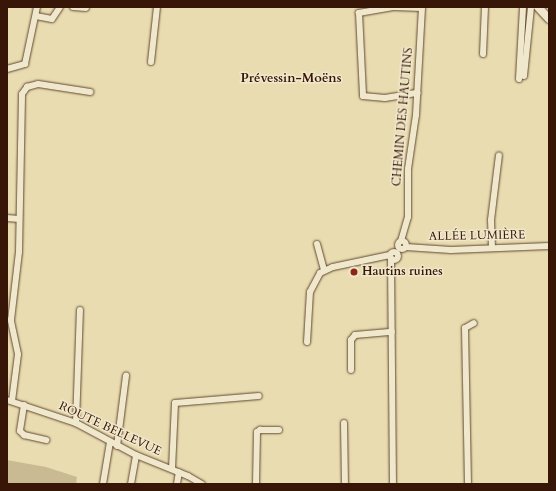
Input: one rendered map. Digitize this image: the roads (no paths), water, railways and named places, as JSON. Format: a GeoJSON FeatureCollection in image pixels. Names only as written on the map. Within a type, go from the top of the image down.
{"type":"FeatureCollection","features":[{"type":"Feature","properties":{"kind":"main road"},"geometry":{"type":"LineString","coordinates":[[538,7],[549,19]]}},
{"type":"Feature","properties":{"kind":"street"},"geometry":{"type":"LineString","coordinates":[[7,68],[25,64],[37,7]]}},
{"type":"Feature","properties":{"kind":"street"},"geometry":{"type":"LineString","coordinates":[[36,16],[52,19],[60,7]]}},
{"type":"Feature","properties":{"kind":"street"},"geometry":{"type":"LineString","coordinates":[[73,7],[86,8]]}},
{"type":"Feature","properties":{"kind":"street"},"geometry":{"type":"LineString","coordinates":[[151,62],[157,7]]}},
{"type":"Feature","properties":{"kind":"street"},"geometry":{"type":"LineString","coordinates":[[418,93],[385,98],[362,96],[358,13],[394,7],[422,8]]}},
{"type":"Feature","properties":{"kind":"street"},"geometry":{"type":"LineString","coordinates":[[483,54],[485,7]]}},
{"type":"Feature","properties":{"kind":"street"},"geometry":{"type":"LineString","coordinates":[[523,7],[521,77],[531,7]]}},
{"type":"Feature","properties":{"kind":"street","name":"CHEMIN DES HAUTINS"},"geometry":{"type":"LineString","coordinates":[[403,245],[406,229],[409,156],[418,93],[422,8]]}},
{"type":"Feature","properties":{"kind":"street"},"geometry":{"type":"LineString","coordinates":[[9,400],[18,354],[9,324],[19,252],[22,94],[26,87],[38,84],[90,92]]}},
{"type":"Feature","properties":{"kind":"street"},"geometry":{"type":"LineString","coordinates":[[492,248],[491,220],[499,155]]}},
{"type":"Feature","properties":{"kind":"street"},"geometry":{"type":"LineString","coordinates":[[7,218],[19,218]]}},
{"type":"Feature","properties":{"kind":"street"},"geometry":{"type":"LineString","coordinates":[[317,244],[324,270]]}},
{"type":"Feature","properties":{"kind":"street"},"geometry":{"type":"LineString","coordinates":[[394,484],[391,272],[394,256],[403,245]]}},
{"type":"Feature","properties":{"kind":"street","name":"ALLÉE LUMIÈRE"},"geometry":{"type":"LineString","coordinates":[[403,245],[450,250],[549,246]]}},
{"type":"Feature","properties":{"kind":"street"},"geometry":{"type":"LineString","coordinates":[[307,342],[312,285],[324,270],[394,256]]}},
{"type":"Feature","properties":{"kind":"street"},"geometry":{"type":"LineString","coordinates":[[76,423],[80,310]]}},
{"type":"Feature","properties":{"kind":"street"},"geometry":{"type":"LineString","coordinates":[[468,484],[465,328],[474,323]]}},
{"type":"Feature","properties":{"kind":"street"},"geometry":{"type":"LineString","coordinates":[[351,370],[352,340],[355,335],[392,332]]}},
{"type":"Feature","properties":{"kind":"street"},"geometry":{"type":"LineString","coordinates":[[116,446],[126,376]]}},
{"type":"Feature","properties":{"kind":"street"},"geometry":{"type":"LineString","coordinates":[[172,469],[175,403],[259,396]]}},
{"type":"Feature","properties":{"kind":"street","name":"ROUTE BELLEVUE"},"geometry":{"type":"LineString","coordinates":[[9,400],[76,423],[116,446],[179,472],[202,484]]}},
{"type":"Feature","properties":{"kind":"street"},"geometry":{"type":"LineString","coordinates":[[24,405],[20,431],[24,435],[46,440]]}},
{"type":"Feature","properties":{"kind":"street"},"geometry":{"type":"LineString","coordinates":[[344,423],[345,484]]}},
{"type":"Feature","properties":{"kind":"street"},"geometry":{"type":"LineString","coordinates":[[256,484],[257,432],[265,429],[279,430]]}},
{"type":"Feature","properties":{"kind":"street"},"geometry":{"type":"LineString","coordinates":[[102,484],[110,442]]}},
{"type":"Feature","properties":{"kind":"street"},"geometry":{"type":"LineString","coordinates":[[131,484],[136,455]]}},
{"type":"Feature","properties":{"kind":"street"},"geometry":{"type":"LineString","coordinates":[[177,484],[179,472]]}},
{"type":"Feature","properties":{"kind":"place","name":"Hautins ruines"},"geometry":{"type":"Point","coordinates":[354,272]}},
{"type":"Feature","properties":{"kind":"district","name":"Prévessin-Moëns"},"geometry":{"type":"Point","coordinates":[291,78]}}]}
